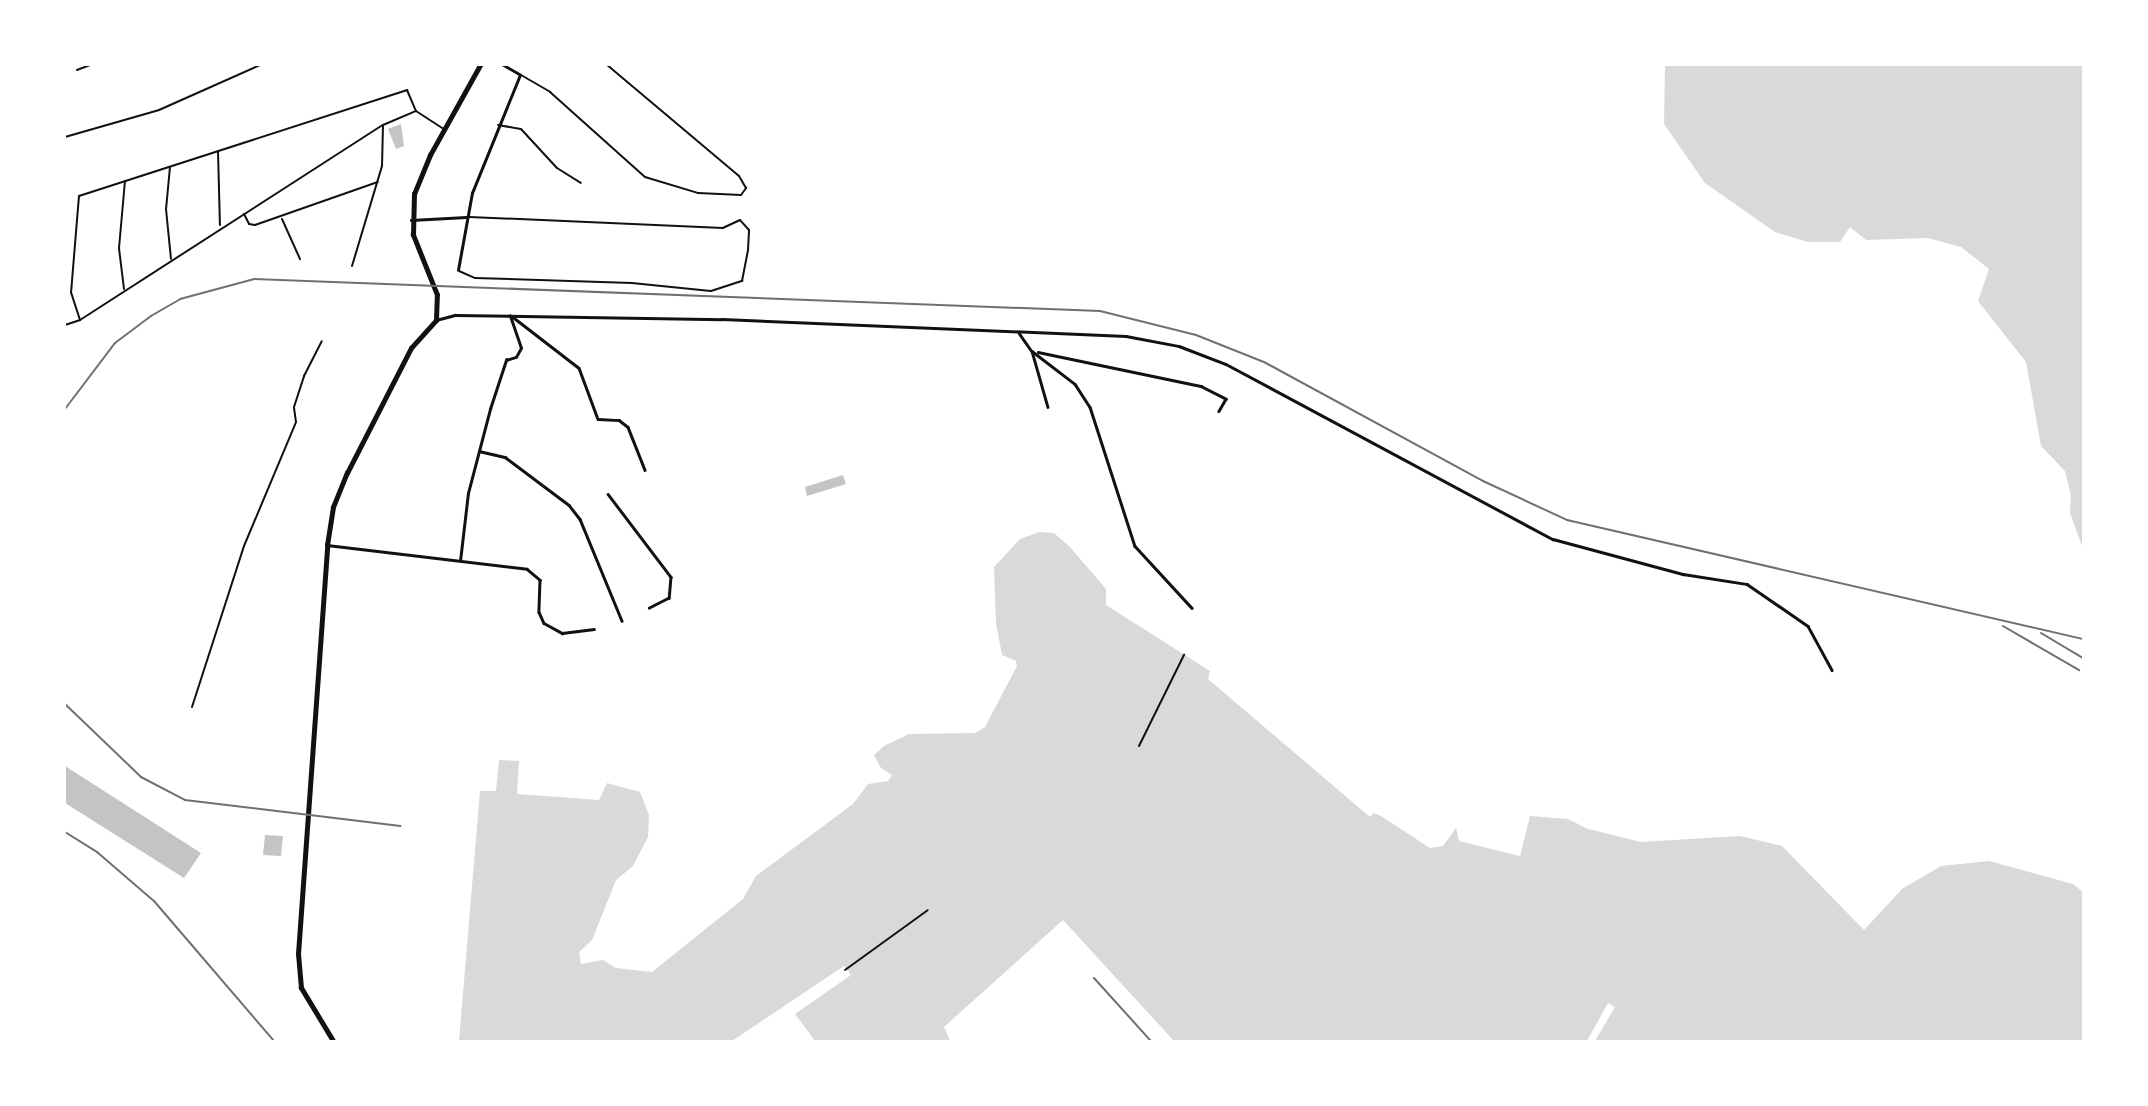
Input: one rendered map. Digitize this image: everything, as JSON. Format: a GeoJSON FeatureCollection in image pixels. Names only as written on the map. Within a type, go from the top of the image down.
{"type":"FeatureCollection","features":[{"type":"Feature","properties":{"kind":"main road"},"geometry":{"type":"LineString","coordinates":[[333,1041],[301,988],[298,954],[327,545],[333,507],[347,473],[411,348],[436,320],[437,295],[418,252],[411,220],[417,184],[480,65]]}},
{"type":"Feature","properties":{"kind":"street"},"geometry":{"type":"LineString","coordinates":[[458,270],[464,258],[461,239],[466,216],[498,125],[520,75],[503,65]]}},
{"type":"Feature","properties":{"kind":"street"},"geometry":{"type":"LineString","coordinates":[[411,220],[466,216]]}},
{"type":"Feature","properties":{"kind":"street"},"geometry":{"type":"LineString","coordinates":[[436,320],[455,315],[722,319],[1126,337],[1179,346],[1226,365],[1553,539],[1683,574],[1747,584],[1808,626],[1832,670]]}},
{"type":"Feature","properties":{"kind":"street"},"geometry":{"type":"LineString","coordinates":[[460,562],[468,493],[479,451],[506,360],[516,357],[521,348],[510,316]]}},
{"type":"Feature","properties":{"kind":"street"},"geometry":{"type":"LineString","coordinates":[[510,316],[579,368],[598,419],[619,420],[628,427],[645,470]]}},
{"type":"Feature","properties":{"kind":"street"},"geometry":{"type":"LineString","coordinates":[[1020,333],[1032,351],[1048,407]]}},
{"type":"Feature","properties":{"kind":"street"},"geometry":{"type":"LineString","coordinates":[[1032,351],[1201,386],[1226,399],[1219,411]]}},
{"type":"Feature","properties":{"kind":"street"},"geometry":{"type":"LineString","coordinates":[[1032,351],[1075,384],[1090,407],[1135,546],[1192,608]]}},
{"type":"Feature","properties":{"kind":"street"},"geometry":{"type":"LineString","coordinates":[[479,451],[505,457],[569,505],[580,519],[622,621]]}},
{"type":"Feature","properties":{"kind":"street"},"geometry":{"type":"LineString","coordinates":[[608,494],[671,577],[669,598],[649,608]]}},
{"type":"Feature","properties":{"kind":"street"},"geometry":{"type":"LineString","coordinates":[[327,545],[536,573],[539,612],[544,623],[562,633],[594,629]]}},
{"type":"Feature","properties":{"kind":"lane"},"geometry":{"type":"LineString","coordinates":[[77,70],[90,65]]}},
{"type":"Feature","properties":{"kind":"lane"},"geometry":{"type":"LineString","coordinates":[[242,72],[244,65]]}},
{"type":"Feature","properties":{"kind":"lane"},"geometry":{"type":"LineString","coordinates":[[65,136],[159,110],[261,65]]}},
{"type":"Feature","properties":{"kind":"lane"},"geometry":{"type":"LineString","coordinates":[[520,75],[550,92],[645,177],[698,193],[741,195],[746,188],[739,176],[607,65]]}},
{"type":"Feature","properties":{"kind":"lane"},"geometry":{"type":"LineString","coordinates":[[80,320],[71,293],[79,196],[407,90],[416,111],[444,129]]}},
{"type":"Feature","properties":{"kind":"lane"},"geometry":{"type":"LineString","coordinates":[[65,325],[80,320],[220,226],[244,214],[383,125],[416,111]]}},
{"type":"Feature","properties":{"kind":"lane"},"geometry":{"type":"LineString","coordinates":[[352,266],[378,182],[383,125]]}},
{"type":"Feature","properties":{"kind":"lane"},"geometry":{"type":"LineString","coordinates":[[498,125],[516,126],[557,168],[581,183]]}},
{"type":"Feature","properties":{"kind":"lane"},"geometry":{"type":"LineString","coordinates":[[218,150],[220,226]]}},
{"type":"Feature","properties":{"kind":"lane"},"geometry":{"type":"LineString","coordinates":[[170,166],[166,209],[172,260]]}},
{"type":"Feature","properties":{"kind":"lane"},"geometry":{"type":"LineString","coordinates":[[124,290],[119,248],[125,181]]}},
{"type":"Feature","properties":{"kind":"lane"},"geometry":{"type":"LineString","coordinates":[[244,214],[249,224],[255,225],[378,182]]}},
{"type":"Feature","properties":{"kind":"lane"},"geometry":{"type":"LineString","coordinates":[[458,270],[475,278],[725,289],[742,281],[749,230],[740,220],[735,225],[712,228],[466,216]]}},
{"type":"Feature","properties":{"kind":"lane"},"geometry":{"type":"LineString","coordinates":[[281,218],[300,259]]}},
{"type":"Feature","properties":{"kind":"lane"},"geometry":{"type":"LineString","coordinates":[[192,707],[244,546],[296,422],[294,407],[304,376],[321,341]]}},
{"type":"Feature","properties":{"kind":"path"},"geometry":{"type":"LineString","coordinates":[[1139,746],[1184,655]]}},
{"type":"Feature","properties":{"kind":"path"},"geometry":{"type":"LineString","coordinates":[[845,970],[928,910]]}},
{"type":"Feature","properties":{"kind":"shaded area"},"geometry":{"type":"Polygon","coordinates":[[[1665,65],[2083,65],[2083,549],[2070,513],[2071,496],[2065,471],[2041,446],[2026,362],[1978,301],[1989,269],[1961,247],[1928,238],[1866,240],[1850,227],[1840,242],[1808,242],[1775,232],[1705,183],[1664,124],[1665,65]]]}},
{"type":"Feature","properties":{"kind":"shaded area"},"geometry":{"type":"Polygon","coordinates":[[[1039,532],[1054,533],[1070,547],[1106,589],[1106,605],[1210,671],[1208,679],[1370,817],[1374,813],[1381,816],[1430,848],[1443,846],[1456,828],[1459,841],[1520,856],[1530,816],[1568,819],[1588,829],[1641,842],[1740,836],[1782,846],[1864,930],[1902,889],[1941,866],[1989,861],[2073,884],[2083,892],[2083,1041],[1595,1041],[1615,1007],[1608,1003],[1587,1041],[1174,1041],[1063,920],[944,1027],[950,1041],[815,1041],[795,1014],[851,975],[844,966],[732,1041],[459,1041],[480,791],[496,791],[499,760],[519,761],[517,794],[599,800],[607,783],[640,792],[649,815],[648,837],[633,866],[616,880],[592,940],[579,952],[581,964],[603,960],[616,968],[652,972],[743,899],[756,876],[853,804],[868,784],[888,781],[892,775],[881,768],[874,755],[884,746],[909,734],[975,733],[985,727],[1017,666],[1016,661],[1002,655],[996,623],[994,567],[1020,539],[1039,532]]]}},
{"type":"Feature","properties":{"kind":"building"},"geometry":{"type":"Polygon","coordinates":[[[401,124],[404,146],[396,149],[388,129],[401,124]]]}},
{"type":"Feature","properties":{"kind":"building"},"geometry":{"type":"Polygon","coordinates":[[[843,475],[846,484],[807,496],[805,487],[843,475]]]}},
{"type":"Feature","properties":{"kind":"building"},"geometry":{"type":"Polygon","coordinates":[[[65,766],[201,853],[184,878],[65,803],[65,766]]]}},
{"type":"Feature","properties":{"kind":"building"},"geometry":{"type":"Polygon","coordinates":[[[265,835],[283,836],[281,856],[263,855],[265,835]]]}},
{"type":"Feature","properties":{"kind":"railway"},"geometry":{"type":"LineString","coordinates":[[65,409],[115,343],[151,316],[180,299],[254,279],[1100,311],[1196,335],[1264,362],[1483,481],[1567,520],[2083,639]]}},
{"type":"Feature","properties":{"kind":"railway"},"geometry":{"type":"LineString","coordinates":[[2003,626],[2079,670]]}},
{"type":"Feature","properties":{"kind":"railway"},"geometry":{"type":"LineString","coordinates":[[2041,633],[2083,658]]}},
{"type":"Feature","properties":{"kind":"railway"},"geometry":{"type":"LineString","coordinates":[[65,704],[141,777],[185,800],[400,826]]}},
{"type":"Feature","properties":{"kind":"railway"},"geometry":{"type":"LineString","coordinates":[[65,832],[97,852],[154,901],[274,1041]]}},
{"type":"Feature","properties":{"kind":"railway"},"geometry":{"type":"LineString","coordinates":[[1094,978],[1151,1041]]}}]}
